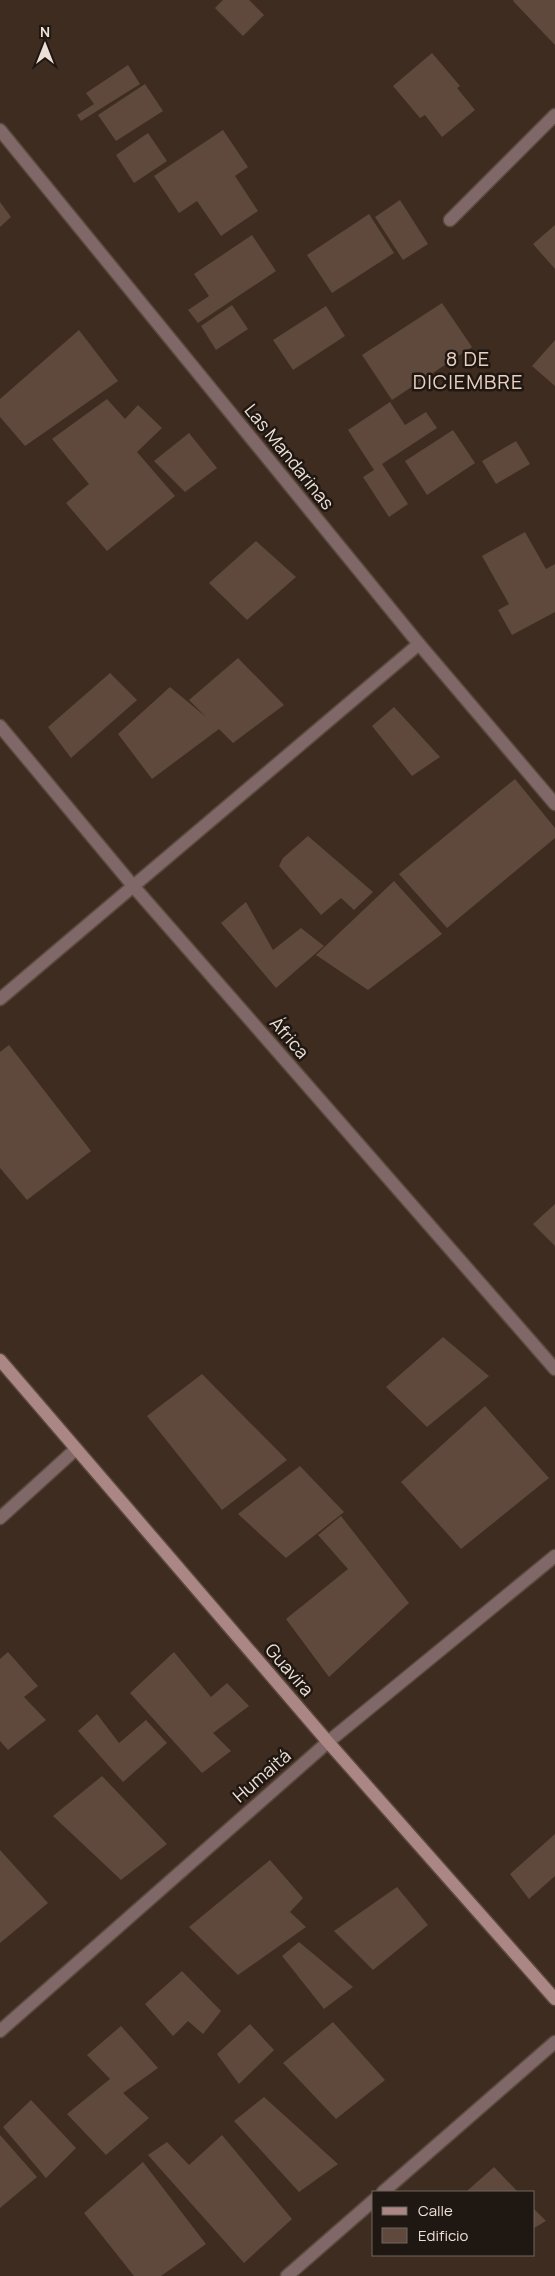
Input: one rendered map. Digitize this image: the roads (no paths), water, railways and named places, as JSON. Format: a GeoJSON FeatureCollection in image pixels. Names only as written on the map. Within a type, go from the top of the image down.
{"type":"FeatureCollection","features":[{"type":"Feature","properties":{"kind":"street"},"geometry":{"type":"LineString","coordinates":[[450,220],[555,116]]}},
{"type":"Feature","properties":{"kind":"street","name":"Las Mandarinas"},"geometry":{"type":"LineString","coordinates":[[0,130],[419,644],[555,804]]}},
{"type":"Feature","properties":{"kind":"street"},"geometry":{"type":"LineString","coordinates":[[0,999],[419,644]]}},
{"type":"Feature","properties":{"kind":"street","name":"África"},"geometry":{"type":"LineString","coordinates":[[0,726],[134,887],[555,1369]]}},
{"type":"Feature","properties":{"kind":"street","name":"Guavira"},"geometry":{"type":"LineString","coordinates":[[0,1360],[328,1742],[555,1999]]}},
{"type":"Feature","properties":{"kind":"street"},"geometry":{"type":"LineString","coordinates":[[0,1518],[76,1449]]}},
{"type":"Feature","properties":{"kind":"street","name":"Humaitá"},"geometry":{"type":"LineString","coordinates":[[0,2030],[328,1742],[555,1556]]}},
{"type":"Feature","properties":{"kind":"street"},"geometry":{"type":"LineString","coordinates":[[384,2191],[555,2042]]}},
{"type":"Feature","properties":{"kind":"street"},"geometry":{"type":"LineString","coordinates":[[287,2276],[372,2202]]}},
{"type":"Feature","properties":{"kind":"district","name":"8 DE DICIEMBRE"},"geometry":{"type":"Point","coordinates":[468,370]}}]}
